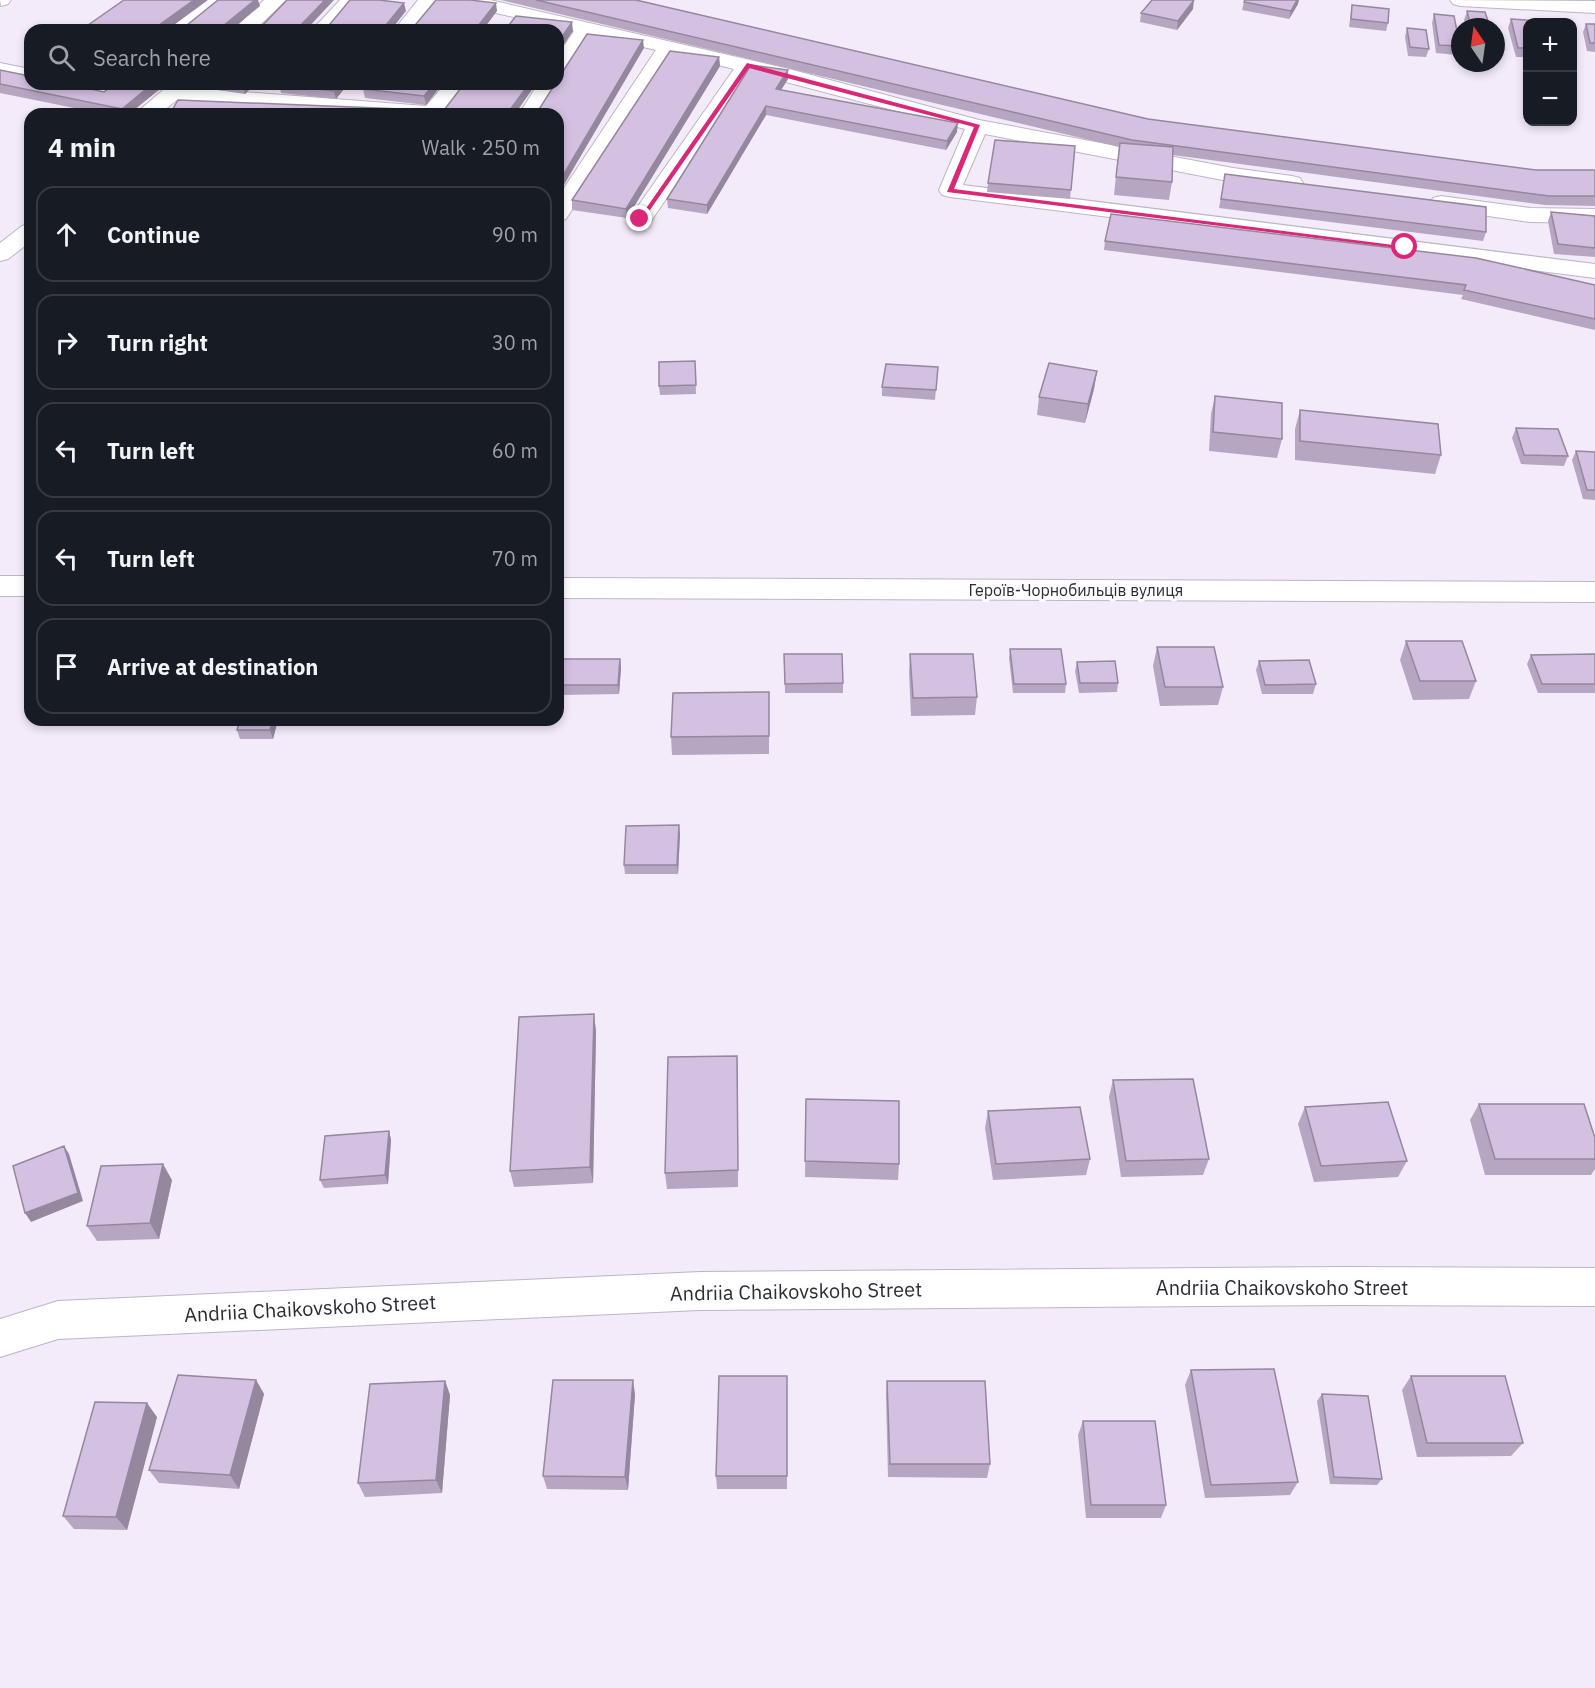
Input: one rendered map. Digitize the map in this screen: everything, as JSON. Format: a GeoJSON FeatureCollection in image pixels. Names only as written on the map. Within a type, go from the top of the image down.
{"type":"FeatureCollection","features":[{"type":"Feature","properties":{"kind":"street"},"geometry":{"type":"LineString","coordinates":[[186,24],[216,0]]}},
{"type":"Feature","properties":{"kind":"street"},"geometry":{"type":"LineString","coordinates":[[250,24],[276,0]]}},
{"type":"Feature","properties":{"kind":"street"},"geometry":{"type":"LineString","coordinates":[[328,24],[351,0]]}},
{"type":"Feature","properties":{"kind":"street"},"geometry":{"type":"LineString","coordinates":[[409,24],[428,0]]}},
{"type":"Feature","properties":{"kind":"street"},"geometry":{"type":"LineString","coordinates":[[464,0],[747,65],[978,126],[1233,175],[1316,186]]}},
{"type":"Feature","properties":{"kind":"street"},"geometry":{"type":"LineString","coordinates":[[1460,0],[1595,7]]}},
{"type":"Feature","properties":{"kind":"street"},"geometry":{"type":"LineString","coordinates":[[506,24],[516,12]]}},
{"type":"Feature","properties":{"kind":"street"},"geometry":{"type":"LineString","coordinates":[[564,62],[586,28]]}},
{"type":"Feature","properties":{"kind":"street"},"geometry":{"type":"LineString","coordinates":[[564,205],[668,47]]}},
{"type":"Feature","properties":{"kind":"street"},"geometry":{"type":"LineString","coordinates":[[640,219],[747,65]]}},
{"type":"Feature","properties":{"kind":"street"},"geometry":{"type":"LineString","coordinates":[[0,69],[24,74]]}},
{"type":"Feature","properties":{"kind":"street"},"geometry":{"type":"LineString","coordinates":[[153,108],[176,90]]}},
{"type":"Feature","properties":{"kind":"street"},"geometry":{"type":"LineString","coordinates":[[220,90],[262,92],[370,108]]}},
{"type":"Feature","properties":{"kind":"street"},"geometry":{"type":"LineString","coordinates":[[345,106],[357,90]]}},
{"type":"Feature","properties":{"kind":"street"},"geometry":{"type":"LineString","coordinates":[[435,108],[451,90]]}},
{"type":"Feature","properties":{"kind":"street"},"geometry":{"type":"LineString","coordinates":[[534,108],[545,90]]}},
{"type":"Feature","properties":{"kind":"street"},"geometry":{"type":"LineString","coordinates":[[978,126],[950,190],[1595,271]]}},
{"type":"Feature","properties":{"kind":"street"},"geometry":{"type":"LineString","coordinates":[[1423,201],[1530,215],[1595,216]]}},
{"type":"Feature","properties":{"kind":"street"},"geometry":{"type":"LineString","coordinates":[[0,254],[24,236]]}},
{"type":"Feature","properties":{"kind":"street"},"geometry":{"type":"LineString","coordinates":[[0,586],[24,586]]}},
{"type":"Feature","properties":{"kind":"street","name":"Героїв-Чорнобильців вулиця"},"geometry":{"type":"LineString","coordinates":[[564,588],[1595,592]]}},
{"type":"Feature","properties":{"kind":"street","name":"Andriia Chaikovskoho Street"},"geometry":{"type":"LineString","coordinates":[[0,1338],[58,1320],[700,1291],[1346,1286],[1595,1287]]}},
{"type":"Feature","properties":{"kind":"building"},"geometry":{"type":"Polygon","coordinates":[[[124,0],[194,0],[160,24],[90,24],[124,0]]]}},
{"type":"Feature","properties":{"kind":"building"},"geometry":{"type":"Polygon","coordinates":[[[218,0],[255,0],[225,24],[188,24],[218,0]]]}},
{"type":"Feature","properties":{"kind":"building"},"geometry":{"type":"Polygon","coordinates":[[[287,0],[325,0],[302,24],[264,24],[287,0]]]}},
{"type":"Feature","properties":{"kind":"building"},"geometry":{"type":"Polygon","coordinates":[[[350,0],[404,3],[387,24],[330,24],[350,0]]]}},
{"type":"Feature","properties":{"kind":"building"},"geometry":{"type":"Polygon","coordinates":[[[436,0],[496,3],[480,24],[416,24],[436,0]]]}},
{"type":"Feature","properties":{"kind":"building"},"geometry":{"type":"Polygon","coordinates":[[[536,0],[636,0],[1148,119],[1536,170],[1595,170],[1595,196],[1549,196],[1132,140],[536,0]]]}},
{"type":"Feature","properties":{"kind":"building"},"geometry":{"type":"Polygon","coordinates":[[[1152,0],[1194,0],[1178,21],[1141,13],[1152,0]]]}},
{"type":"Feature","properties":{"kind":"building"},"geometry":{"type":"Polygon","coordinates":[[[1245,0],[1297,0],[1291,11],[1244,2],[1245,0]]]}},
{"type":"Feature","properties":{"kind":"building"},"geometry":{"type":"Polygon","coordinates":[[[1352,5],[1389,9],[1388,23],[1351,19],[1352,5]]]}},
{"type":"Feature","properties":{"kind":"building"},"geometry":{"type":"Polygon","coordinates":[[[1467,11],[1485,12],[1487,18],[1469,18],[1467,11]]]}},
{"type":"Feature","properties":{"kind":"building"},"geometry":{"type":"Polygon","coordinates":[[[1434,14],[1454,16],[1454,18],[1451,18],[1451,46],[1439,45],[1434,14]]]}},
{"type":"Feature","properties":{"kind":"building"},"geometry":{"type":"Polygon","coordinates":[[[516,16],[572,22],[564,34],[564,24],[510,24],[516,16]]]}},
{"type":"Feature","properties":{"kind":"building"},"geometry":{"type":"Polygon","coordinates":[[[1511,19],[1523,20],[1523,48],[1518,48],[1511,19]]]}},
{"type":"Feature","properties":{"kind":"building"},"geometry":{"type":"Polygon","coordinates":[[[1586,24],[1595,24],[1595,43],[1590,43],[1586,24]]]}},
{"type":"Feature","properties":{"kind":"building"},"geometry":{"type":"Polygon","coordinates":[[[1407,28],[1426,30],[1429,49],[1410,47],[1407,28]]]}},
{"type":"Feature","properties":{"kind":"building"},"geometry":{"type":"Polygon","coordinates":[[[587,34],[643,40],[564,174],[564,108],[540,108],[551,90],[564,90],[564,70],[587,34]]]}},
{"type":"Feature","properties":{"kind":"building"},"geometry":{"type":"Polygon","coordinates":[[[670,51],[719,57],[626,209],[572,200],[670,51]]]}},
{"type":"Feature","properties":{"kind":"building"},"geometry":{"type":"Polygon","coordinates":[[[751,65],[788,70],[776,89],[958,123],[947,141],[766,106],[707,205],[667,199],[751,65]]]}},
{"type":"Feature","properties":{"kind":"building"},"geometry":{"type":"Polygon","coordinates":[[[0,70],[24,75],[24,89],[0,84],[0,70]]]}},
{"type":"Feature","properties":{"kind":"building"},"geometry":{"type":"Polygon","coordinates":[[[29,90],[104,92],[106,90],[145,90],[123,108],[29,90]]]}},
{"type":"Feature","properties":{"kind":"building"},"geometry":{"type":"Polygon","coordinates":[[[372,90],[429,90],[424,96],[372,90]]]}},
{"type":"Feature","properties":{"kind":"building"},"geometry":{"type":"Polygon","coordinates":[[[459,90],[525,90],[511,108],[446,108],[459,90]]]}},
{"type":"Feature","properties":{"kind":"building"},"geometry":{"type":"Polygon","coordinates":[[[178,100],[376,108],[173,108],[178,100]]]}},
{"type":"Feature","properties":{"kind":"building"},"geometry":{"type":"Polygon","coordinates":[[[995,140],[1075,146],[1071,190],[988,183],[995,140]]]}},
{"type":"Feature","properties":{"kind":"building"},"geometry":{"type":"Polygon","coordinates":[[[1120,143],[1173,147],[1172,182],[1116,177],[1120,143]]]}},
{"type":"Feature","properties":{"kind":"building"},"geometry":{"type":"Polygon","coordinates":[[[1225,174],[1486,207],[1486,232],[1221,199],[1225,174]]]}},
{"type":"Feature","properties":{"kind":"building"},"geometry":{"type":"Polygon","coordinates":[[[1551,212],[1595,216],[1595,248],[1558,244],[1551,212]]]}},
{"type":"Feature","properties":{"kind":"building"},"geometry":{"type":"Polygon","coordinates":[[[1111,214],[1476,258],[1595,285],[1595,319],[1464,290],[1466,285],[1105,241],[1111,214]]]}},
{"type":"Feature","properties":{"kind":"building"},"geometry":{"type":"Polygon","coordinates":[[[695,361],[696,385],[659,386],[659,362],[695,361]]]}},
{"type":"Feature","properties":{"kind":"building"},"geometry":{"type":"Polygon","coordinates":[[[1049,363],[1097,371],[1088,404],[1039,397],[1049,363]]]}},
{"type":"Feature","properties":{"kind":"building"},"geometry":{"type":"Polygon","coordinates":[[[886,364],[938,367],[936,390],[882,387],[886,364]]]}},
{"type":"Feature","properties":{"kind":"building"},"geometry":{"type":"Polygon","coordinates":[[[1215,396],[1282,403],[1282,439],[1213,432],[1215,396]]]}},
{"type":"Feature","properties":{"kind":"building"},"geometry":{"type":"Polygon","coordinates":[[[1300,410],[1438,424],[1441,455],[1300,441],[1300,410]]]}},
{"type":"Feature","properties":{"kind":"building"},"geometry":{"type":"Polygon","coordinates":[[[1516,428],[1558,429],[1568,456],[1524,455],[1516,428]]]}},
{"type":"Feature","properties":{"kind":"building"},"geometry":{"type":"Polygon","coordinates":[[[1576,451],[1595,452],[1595,490],[1587,490],[1576,451]]]}},
{"type":"Feature","properties":{"kind":"building"},"geometry":{"type":"Polygon","coordinates":[[[1406,641],[1462,641],[1476,681],[1420,681],[1406,641]]]}},
{"type":"Feature","properties":{"kind":"building"},"geometry":{"type":"Polygon","coordinates":[[[1157,647],[1214,647],[1223,687],[1165,687],[1157,647]]]}},
{"type":"Feature","properties":{"kind":"building"},"geometry":{"type":"Polygon","coordinates":[[[1010,649],[1061,649],[1066,684],[1014,684],[1010,649]]]}},
{"type":"Feature","properties":{"kind":"building"},"geometry":{"type":"Polygon","coordinates":[[[784,654],[842,654],[843,683],[785,684],[784,654]]]}},
{"type":"Feature","properties":{"kind":"building"},"geometry":{"type":"Polygon","coordinates":[[[910,654],[973,654],[977,697],[913,698],[910,654]]]}},
{"type":"Feature","properties":{"kind":"building"},"geometry":{"type":"Polygon","coordinates":[[[1595,654],[1595,684],[1542,684],[1531,655],[1595,654]]]}},
{"type":"Feature","properties":{"kind":"building"},"geometry":{"type":"Polygon","coordinates":[[[564,659],[620,659],[618,685],[564,685],[564,659]]]}},
{"type":"Feature","properties":{"kind":"building"},"geometry":{"type":"Polygon","coordinates":[[[1309,660],[1316,684],[1265,685],[1259,661],[1309,660]]]}},
{"type":"Feature","properties":{"kind":"building"},"geometry":{"type":"Polygon","coordinates":[[[1115,661],[1118,683],[1080,683],[1077,662],[1115,661]]]}},
{"type":"Feature","properties":{"kind":"building"},"geometry":{"type":"Polygon","coordinates":[[[769,692],[769,736],[671,737],[673,693],[769,692]]]}},
{"type":"Feature","properties":{"kind":"building"},"geometry":{"type":"Polygon","coordinates":[[[238,726],[271,726],[270,730],[237,730],[238,726]]]}},
{"type":"Feature","properties":{"kind":"building"},"geometry":{"type":"Polygon","coordinates":[[[679,825],[677,865],[624,865],[626,826],[679,825]]]}},
{"type":"Feature","properties":{"kind":"building"},"geometry":{"type":"Polygon","coordinates":[[[594,1014],[590,1167],[510,1171],[519,1017],[594,1014]]]}},
{"type":"Feature","properties":{"kind":"building"},"geometry":{"type":"Polygon","coordinates":[[[737,1056],[738,1170],[665,1173],[668,1057],[737,1056]]]}},
{"type":"Feature","properties":{"kind":"building"},"geometry":{"type":"Polygon","coordinates":[[[1193,1079],[1209,1159],[1126,1161],[1113,1080],[1193,1079]]]}},
{"type":"Feature","properties":{"kind":"building"},"geometry":{"type":"Polygon","coordinates":[[[806,1099],[899,1101],[899,1164],[805,1161],[806,1099]]]}},
{"type":"Feature","properties":{"kind":"building"},"geometry":{"type":"Polygon","coordinates":[[[1388,1102],[1407,1161],[1321,1166],[1305,1107],[1388,1102]]]}},
{"type":"Feature","properties":{"kind":"building"},"geometry":{"type":"Polygon","coordinates":[[[1479,1104],[1584,1104],[1595,1138],[1595,1159],[1495,1159],[1479,1104]]]}},
{"type":"Feature","properties":{"kind":"building"},"geometry":{"type":"Polygon","coordinates":[[[1080,1107],[1090,1159],[996,1164],[988,1111],[1080,1107]]]}},
{"type":"Feature","properties":{"kind":"building"},"geometry":{"type":"Polygon","coordinates":[[[389,1131],[385,1175],[320,1180],[325,1136],[389,1131]]]}},
{"type":"Feature","properties":{"kind":"building"},"geometry":{"type":"Polygon","coordinates":[[[64,1146],[78,1193],[25,1213],[13,1166],[64,1146]]]}},
{"type":"Feature","properties":{"kind":"building"},"geometry":{"type":"Polygon","coordinates":[[[163,1164],[150,1223],[87,1226],[101,1166],[163,1164]]]}},
{"type":"Feature","properties":{"kind":"building"},"geometry":{"type":"Polygon","coordinates":[[[1274,1369],[1298,1482],[1211,1485],[1191,1370],[1274,1369]]]}},
{"type":"Feature","properties":{"kind":"building"},"geometry":{"type":"Polygon","coordinates":[[[178,1375],[256,1380],[230,1475],[149,1470],[178,1375]]]}},
{"type":"Feature","properties":{"kind":"building"},"geometry":{"type":"Polygon","coordinates":[[[719,1376],[787,1376],[787,1476],[716,1476],[719,1376]]]}},
{"type":"Feature","properties":{"kind":"building"},"geometry":{"type":"Polygon","coordinates":[[[1411,1376],[1505,1376],[1523,1443],[1427,1443],[1411,1376]]]}},
{"type":"Feature","properties":{"kind":"building"},"geometry":{"type":"Polygon","coordinates":[[[553,1380],[633,1380],[625,1477],[543,1476],[553,1380]]]}},
{"type":"Feature","properties":{"kind":"building"},"geometry":{"type":"Polygon","coordinates":[[[445,1381],[436,1480],[358,1483],[370,1384],[445,1381]]]}},
{"type":"Feature","properties":{"kind":"building"},"geometry":{"type":"Polygon","coordinates":[[[887,1381],[985,1381],[990,1464],[890,1464],[887,1381]]]}},
{"type":"Feature","properties":{"kind":"building"},"geometry":{"type":"Polygon","coordinates":[[[1322,1394],[1368,1396],[1382,1479],[1334,1477],[1322,1394]]]}},
{"type":"Feature","properties":{"kind":"building"},"geometry":{"type":"Polygon","coordinates":[[[95,1402],[147,1403],[116,1517],[63,1516],[95,1402]]]}},
{"type":"Feature","properties":{"kind":"building"},"geometry":{"type":"Polygon","coordinates":[[[1083,1421],[1155,1421],[1166,1505],[1091,1505],[1083,1421]]]}},
{"type":"Feature","properties":{"kind":"route"},"geometry":{"type":"LineString","coordinates":[[640,219],[747,65],[978,126],[950,190],[1405,247]]}}]}
